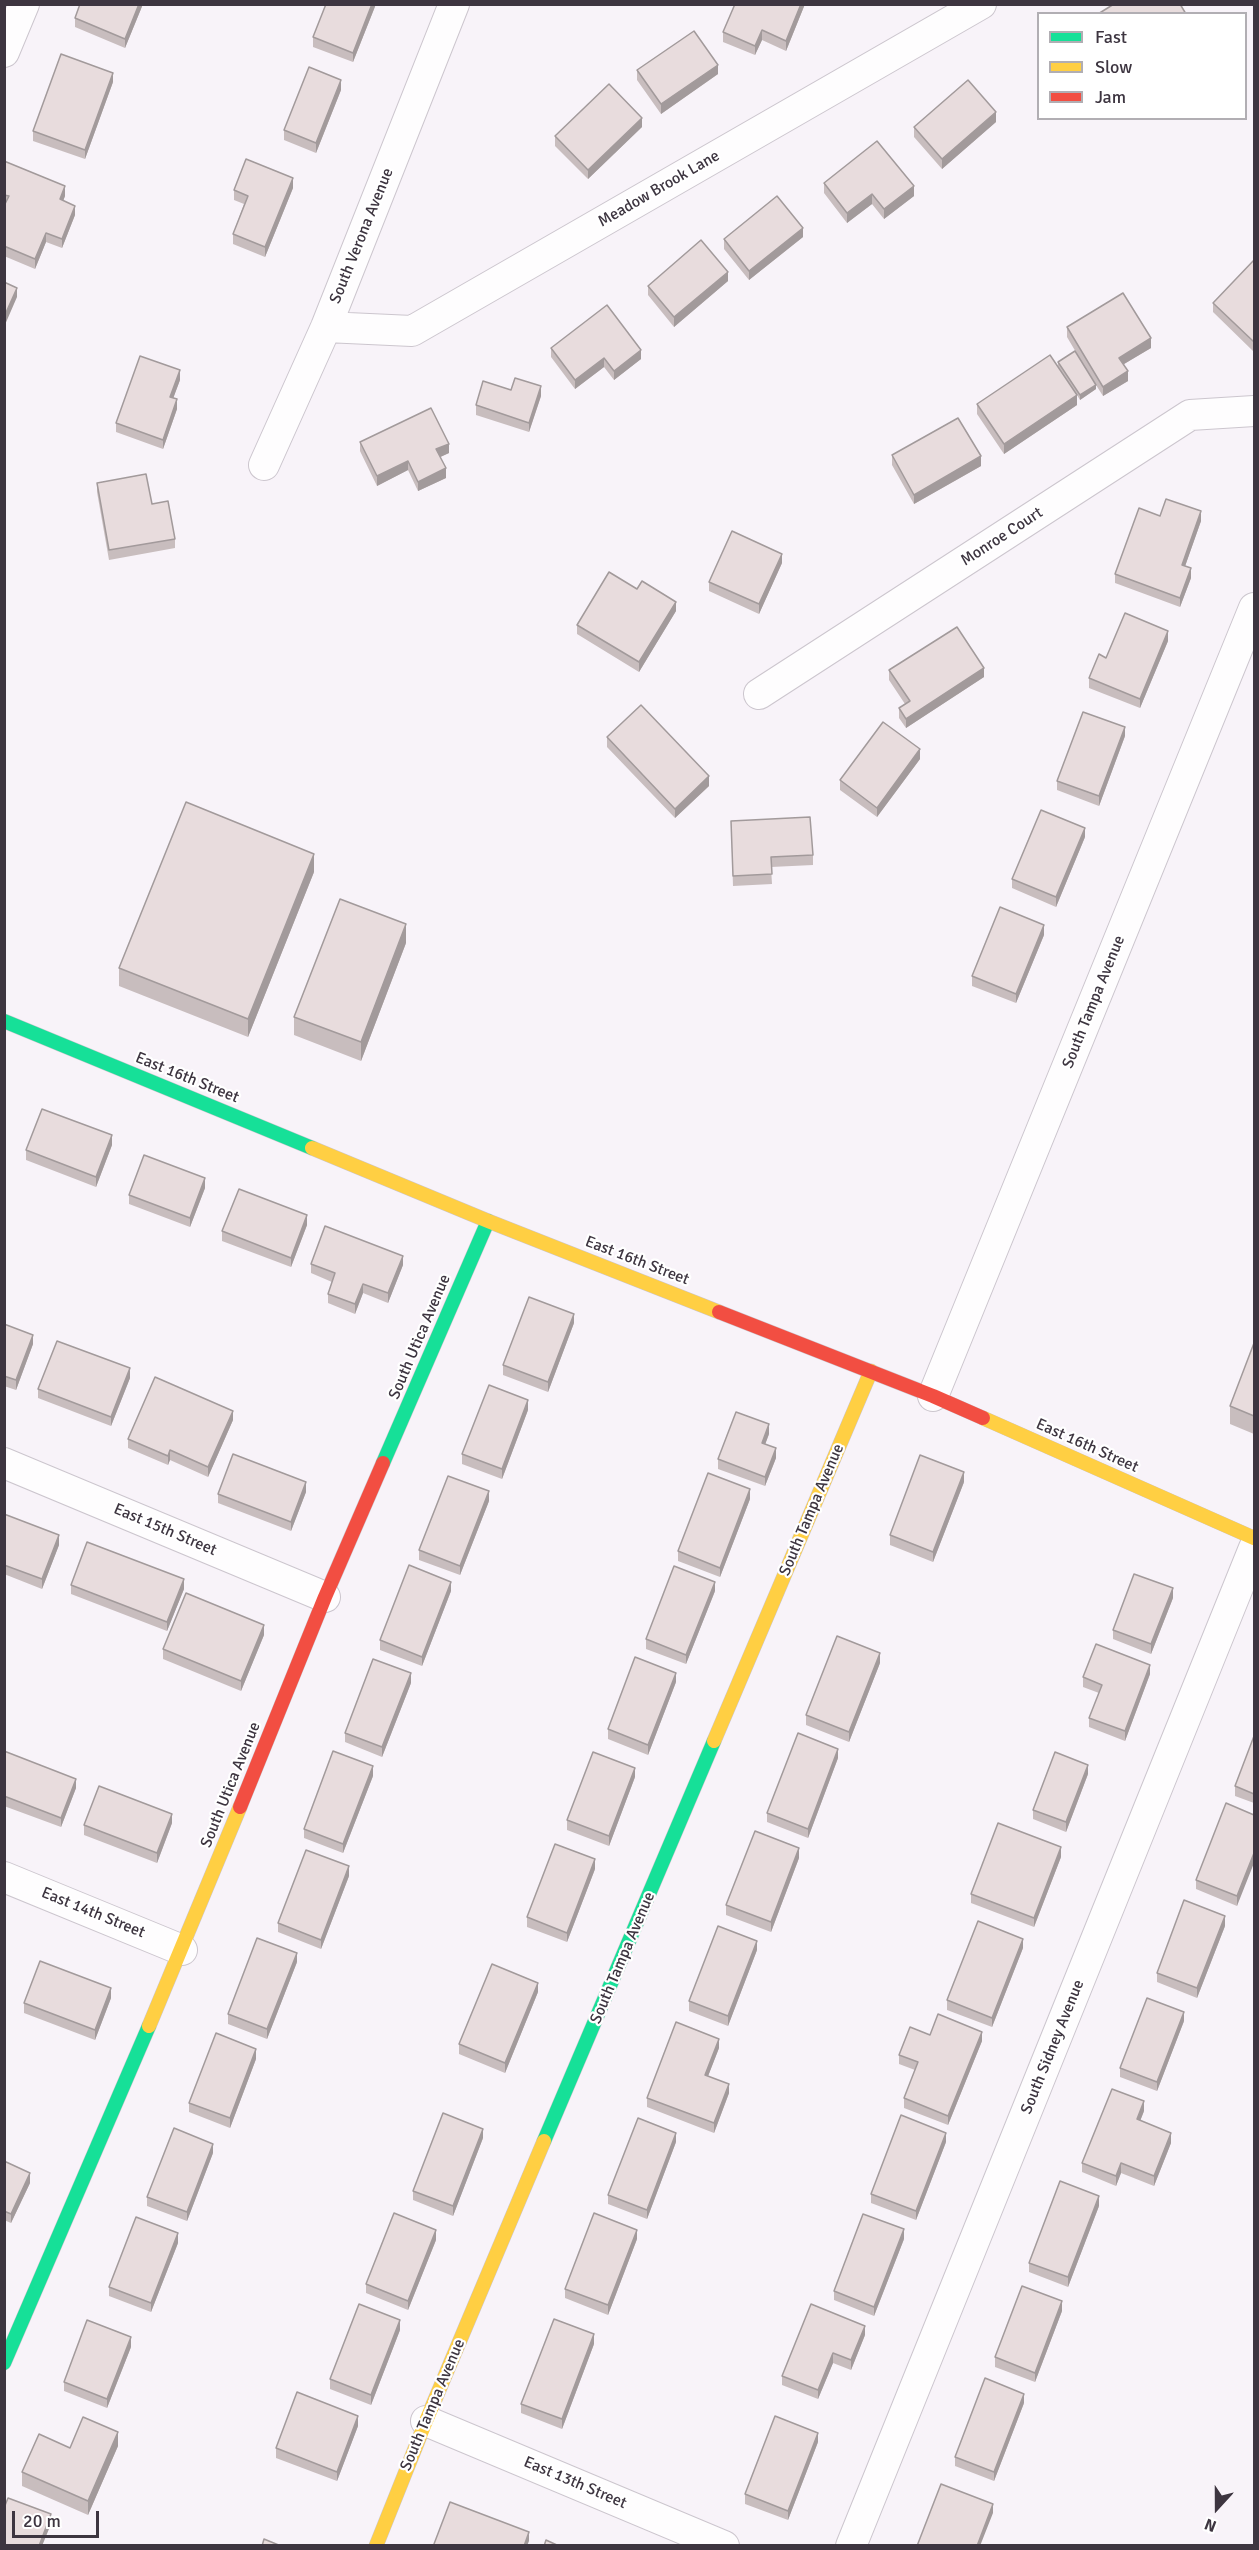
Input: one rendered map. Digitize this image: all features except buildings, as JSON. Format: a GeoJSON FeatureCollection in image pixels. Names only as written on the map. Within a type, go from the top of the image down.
{"type":"FeatureCollection","features":[{"type":"Feature","properties":{"kind":"street"},"geometry":{"type":"LineString","coordinates":[[4,52],[24,4]]}},
{"type":"Feature","properties":{"kind":"street","name":"South Verona Avenue"},"geometry":{"type":"LineString","coordinates":[[264,465],[326,327],[454,4]]}},
{"type":"Feature","properties":{"kind":"street","name":"Meadow Brook Lane"},"geometry":{"type":"LineString","coordinates":[[326,327],[412,331],[981,4]]}},
{"type":"Feature","properties":{"kind":"street","name":"Monroe Court"},"geometry":{"type":"LineString","coordinates":[[759,694],[1190,415],[1254,411]]}},
{"type":"Feature","properties":{"kind":"street","name":"South Tampa Avenue"},"geometry":{"type":"LineString","coordinates":[[933,1396],[1254,608]]}},
{"type":"Feature","properties":{"kind":"street","name":"East 16th Street"},"geometry":{"type":"LineString","coordinates":[[4,1021],[488,1221],[933,1396],[1254,1538]]}},
{"type":"Feature","properties":{"kind":"street","name":"South Utica Avenue"},"geometry":{"type":"LineString","coordinates":[[4,2363],[15,2310],[182,1950],[325,1597],[488,1221]]}},
{"type":"Feature","properties":{"kind":"street","name":"South Tampa Avenue"},"geometry":{"type":"LineString","coordinates":[[376,2546],[426,2421],[872,1371]]}},
{"type":"Feature","properties":{"kind":"street","name":"East 15th Street"},"geometry":{"type":"LineString","coordinates":[[4,1463],[325,1597]]}},
{"type":"Feature","properties":{"kind":"street","name":"South Sidney Avenue"},"geometry":{"type":"LineString","coordinates":[[851,2546],[1254,1548]]}},
{"type":"Feature","properties":{"kind":"street","name":"East 14th Street"},"geometry":{"type":"LineString","coordinates":[[4,1877],[182,1950]]}},
{"type":"Feature","properties":{"kind":"street","name":"East 13th Street"},"geometry":{"type":"LineString","coordinates":[[426,2421],[724,2546]]}},
{"type":"Feature","properties":{"kind":"traffic: fast"},"geometry":{"type":"LineString","coordinates":[[4,1021],[312,1148]]}},
{"type":"Feature","properties":{"kind":"traffic: fast"},"geometry":{"type":"LineString","coordinates":[[383,1463],[488,1221]]}},
{"type":"Feature","properties":{"kind":"traffic: fast"},"geometry":{"type":"LineString","coordinates":[[544,2141],[714,1741]]}},
{"type":"Feature","properties":{"kind":"traffic: fast"},"geometry":{"type":"LineString","coordinates":[[4,2363],[149,2026]]}},
{"type":"Feature","properties":{"kind":"traffic: slow"},"geometry":{"type":"LineString","coordinates":[[312,1148],[488,1221],[719,1312]]}},
{"type":"Feature","properties":{"kind":"traffic: slow"},"geometry":{"type":"LineString","coordinates":[[714,1741],[871,1371]]}},
{"type":"Feature","properties":{"kind":"traffic: slow"},"geometry":{"type":"LineString","coordinates":[[983,1418],[1254,1538]]}},
{"type":"Feature","properties":{"kind":"traffic: slow"},"geometry":{"type":"LineString","coordinates":[[149,2026],[240,1807]]}},
{"type":"Feature","properties":{"kind":"traffic: slow"},"geometry":{"type":"LineString","coordinates":[[376,2546],[544,2141]]}},
{"type":"Feature","properties":{"kind":"traffic: jam"},"geometry":{"type":"LineString","coordinates":[[719,1312],[983,1418]]}},
{"type":"Feature","properties":{"kind":"traffic: jam"},"geometry":{"type":"LineString","coordinates":[[240,1807],[325,1597],[383,1463]]}}]}
